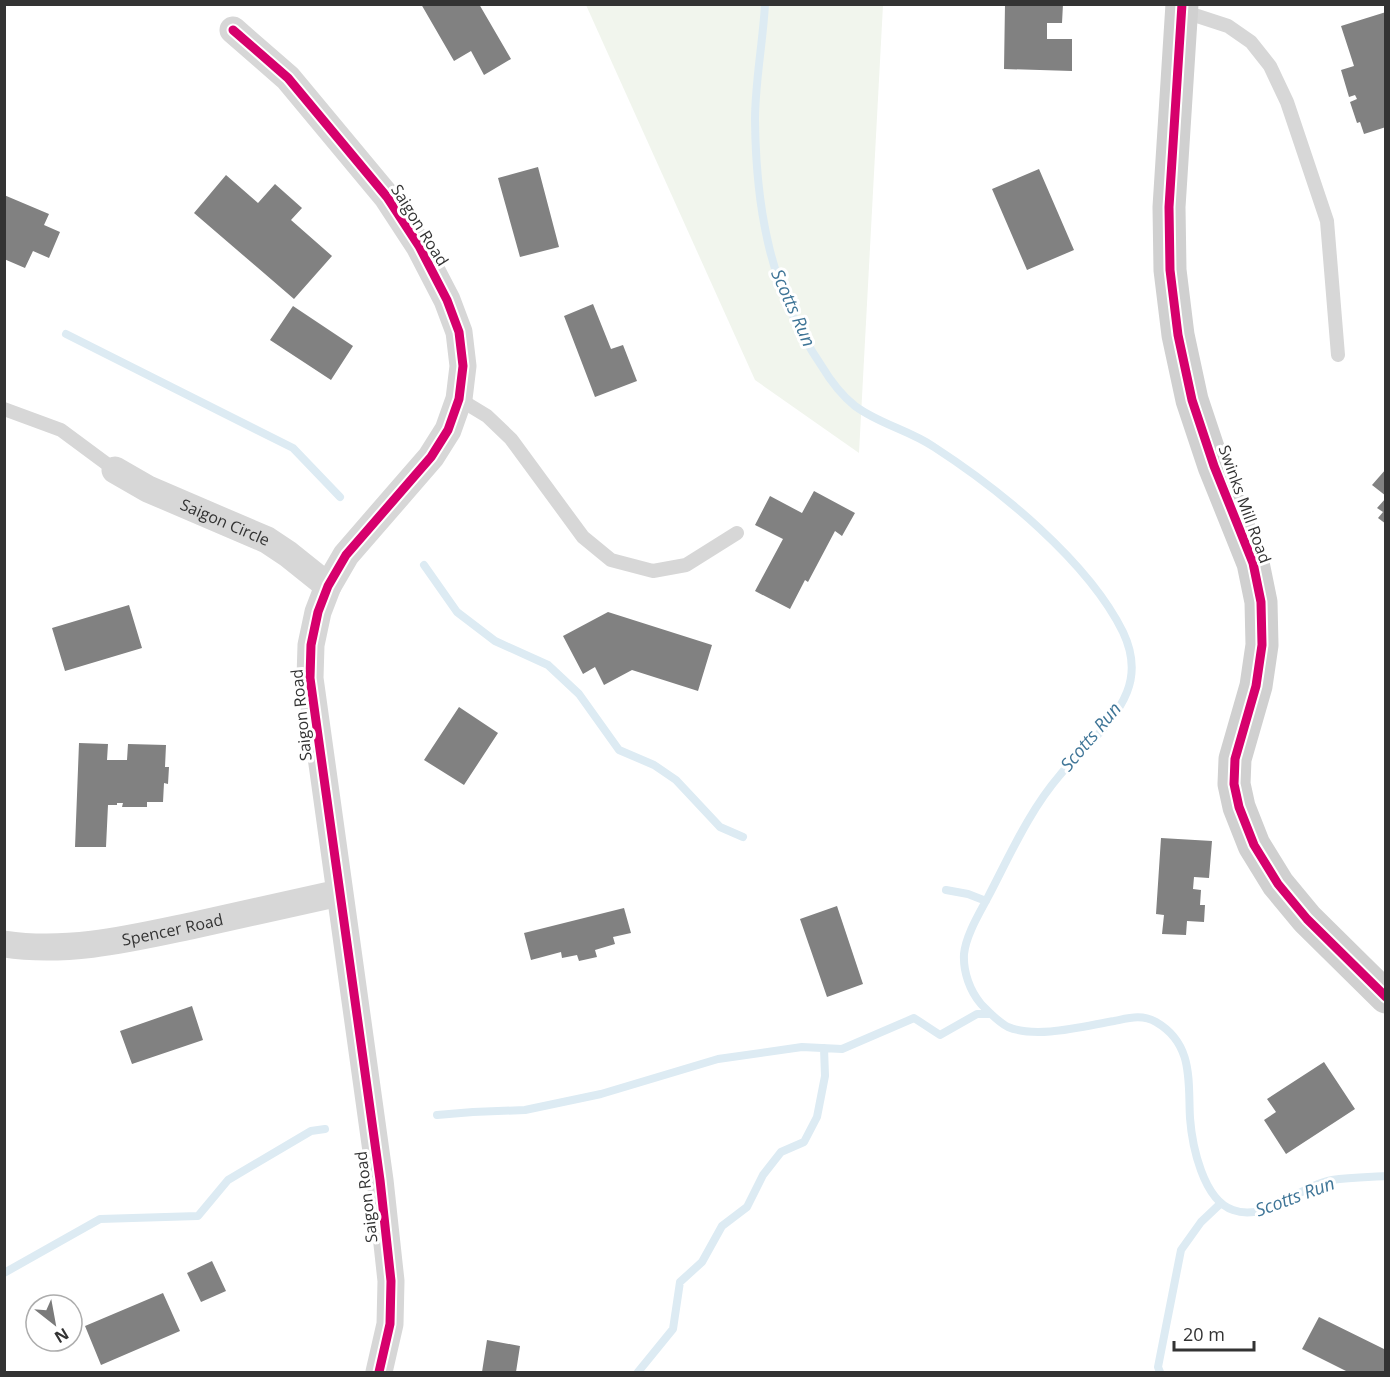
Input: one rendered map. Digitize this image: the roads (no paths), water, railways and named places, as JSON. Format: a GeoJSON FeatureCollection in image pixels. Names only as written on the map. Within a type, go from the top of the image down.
{"type":"FeatureCollection","features":[{"type":"Feature","properties":{"kind":"street","name":"Swinks Mill Road"},"geometry":{"type":"LineString","coordinates":[[1182,8],[1169,207],[1170,270],[1178,335],[1192,400],[1214,466],[1252,563],[1261,602],[1262,645],[1256,686],[1235,759],[1234,784],[1239,807],[1254,845],[1278,884],[1307,919],[1386,997]]}},
{"type":"Feature","properties":{"kind":"street","name":"Saigon Road"},"geometry":{"type":"LineString","coordinates":[[233,30],[288,78],[387,197],[419,246],[447,300],[459,332],[463,366],[459,399],[448,430],[431,457],[346,555],[328,586],[318,612],[311,645],[310,678],[353,979],[391,1281],[390,1324],[379,1372]]}},
{"type":"Feature","properties":{"kind":"street","name":"Saigon Circle"},"geometry":{"type":"LineString","coordinates":[[115,470],[148,489],[267,540],[328,586]]}},
{"type":"Feature","properties":{"kind":"street","name":"Spencer Road"},"geometry":{"type":"LineString","coordinates":[[4,944],[61,947],[120,941],[339,893]]}},
{"type":"Feature","properties":{"kind":"lane"},"geometry":{"type":"LineString","coordinates":[[1182,8],[1228,26],[1251,42],[1270,66],[1287,102],[1327,221],[1338,355]]}},
{"type":"Feature","properties":{"kind":"lane"},"geometry":{"type":"LineString","coordinates":[[459,399],[487,416],[511,439],[583,537],[611,560],[653,572],[686,565],[737,533]]}},
{"type":"Feature","properties":{"kind":"lane"},"geometry":{"type":"LineString","coordinates":[[4,409],[61,430],[115,470]]}},
{"type":"Feature","properties":{"kind":"waterway","name":"Scotts Run"},"geometry":{"type":"LineString","coordinates":[[765,4],[755,106],[759,185],[769,248],[789,308],[804,337],[832,382],[855,406],[874,418],[934,447],[986,484],[1040,529],[1088,579],[1107,605],[1129,647],[1131,677],[1121,704],[1106,726],[1060,775],[1039,803],[973,925],[967,939],[964,961],[968,981],[974,993],[981,1004],[997,1020],[1008,1027],[1020,1030],[1046,1032],[1141,1017],[1156,1022],[1168,1031],[1177,1041],[1186,1065],[1191,1129],[1201,1170],[1214,1195],[1233,1210],[1258,1211],[1332,1180],[1386,1176]]}},
{"type":"Feature","properties":{"kind":"waterway"},"geometry":{"type":"LineString","coordinates":[[66,334],[293,448],[340,497]]}},
{"type":"Feature","properties":{"kind":"waterway"},"geometry":{"type":"LineString","coordinates":[[424,565],[457,612],[495,641],[548,665],[579,694],[619,750],[654,765],[676,780],[720,827],[743,837]]}},
{"type":"Feature","properties":{"kind":"waterway"},"geometry":{"type":"LineString","coordinates":[[946,890],[968,894],[986,901]]}},
{"type":"Feature","properties":{"kind":"waterway"},"geometry":{"type":"LineString","coordinates":[[437,1115],[525,1110],[601,1094],[718,1059],[802,1047],[842,1049],[914,1018],[940,1035],[977,1014],[990,1014]]}},
{"type":"Feature","properties":{"kind":"waterway"},"geometry":{"type":"LineString","coordinates":[[638,1372],[673,1329],[680,1282],[702,1262],[722,1226],[747,1207],[763,1175],[781,1152],[804,1142],[817,1117],[825,1076],[824,1048]]}},
{"type":"Feature","properties":{"kind":"waterway"},"geometry":{"type":"LineString","coordinates":[[4,1273],[100,1219],[198,1216],[228,1180],[311,1131],[325,1129]]}},
{"type":"Feature","properties":{"kind":"waterway"},"geometry":{"type":"LineString","coordinates":[[1160,1372],[1158,1367],[1181,1250],[1201,1222],[1220,1204]]}}]}
